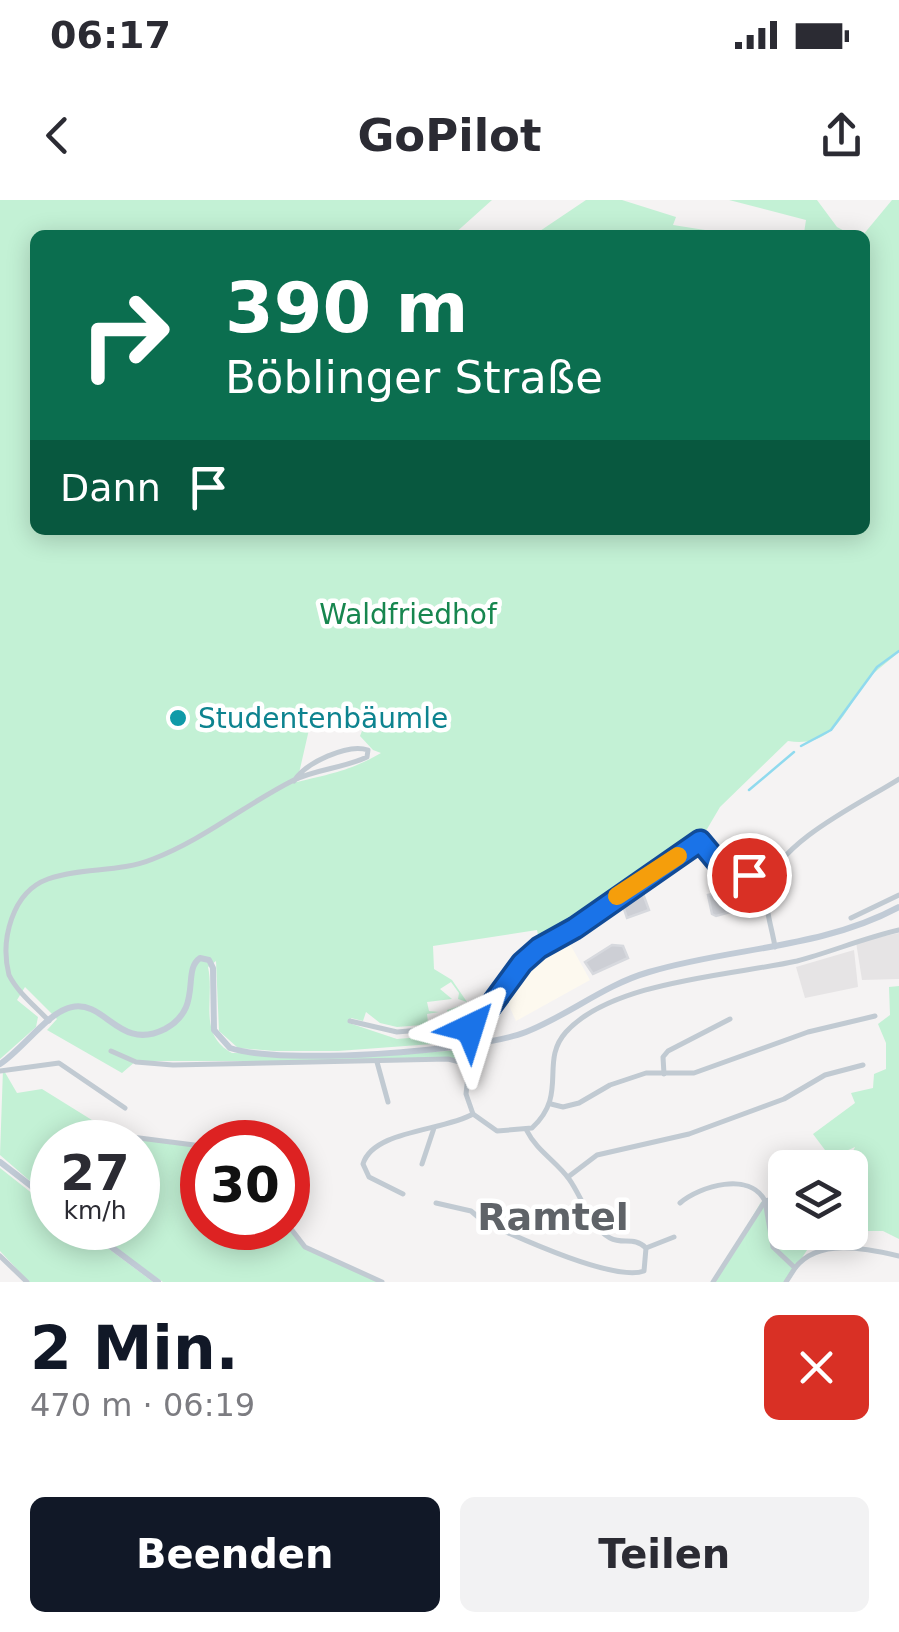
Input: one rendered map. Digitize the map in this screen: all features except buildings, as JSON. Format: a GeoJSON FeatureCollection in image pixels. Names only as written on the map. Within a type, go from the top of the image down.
{"type":"FeatureCollection","features":[{"type":"Feature","properties":{"kind":"main road"},"geometry":{"type":"LineString","coordinates":[[0,1067],[66,1008],[82,1006],[128,1033],[159,1032],[184,1012],[191,997],[192,968],[203,958],[214,968],[214,1030],[221,1042],[236,1051],[348,1054],[472,1045],[528,1031],[605,988],[648,972],[833,934],[899,906]]}},
{"type":"Feature","properties":{"kind":"main road"},"geometry":{"type":"LineString","coordinates":[[0,1162],[30,1185]]}},
{"type":"Feature","properties":{"kind":"main road"},"geometry":{"type":"LineString","coordinates":[[115,1250],[158,1282]]}},
{"type":"Feature","properties":{"kind":"street"},"geometry":{"type":"LineString","coordinates":[[49,1021],[17,988],[4,957],[6,926],[24,893],[44,880],[66,874],[102,872],[152,860],[294,781],[362,760],[369,756],[368,750],[358,747],[311,764],[294,781]]}},
{"type":"Feature","properties":{"kind":"street"},"geometry":{"type":"LineString","coordinates":[[775,947],[768,910],[768,881],[794,847],[899,779]]}},
{"type":"Feature","properties":{"kind":"street"},"geometry":{"type":"LineString","coordinates":[[768,881],[720,865],[700,841],[575,928],[539,948],[522,963],[472,1030],[466,1094],[473,1114],[497,1131],[527,1130],[551,1104],[557,1043],[576,1022],[608,1006],[708,974],[799,960],[899,930]]}},
{"type":"Feature","properties":{"kind":"street"},"geometry":{"type":"LineString","coordinates":[[852,918],[899,895]]}},
{"type":"Feature","properties":{"kind":"street"},"geometry":{"type":"LineString","coordinates":[[551,1104],[562,1107],[580,1103],[622,1080],[646,1073],[694,1074],[808,1032],[875,1016]]}},
{"type":"Feature","properties":{"kind":"street"},"geometry":{"type":"LineString","coordinates":[[664,1074],[663,1057],[668,1051],[730,1019]]}},
{"type":"Feature","properties":{"kind":"street"},"geometry":{"type":"LineString","coordinates":[[350,1021],[397,1032],[465,1026],[472,1030]]}},
{"type":"Feature","properties":{"kind":"street"},"geometry":{"type":"LineString","coordinates":[[111,1051],[143,1064],[448,1059],[468,1064]]}},
{"type":"Feature","properties":{"kind":"street"},"geometry":{"type":"LineString","coordinates":[[0,1067],[59,1062],[125,1108]]}},
{"type":"Feature","properties":{"kind":"street"},"geometry":{"type":"LineString","coordinates":[[377,1062],[388,1102]]}},
{"type":"Feature","properties":{"kind":"street"},"geometry":{"type":"LineString","coordinates":[[568,1176],[597,1154],[689,1134],[784,1099],[825,1075],[863,1066]]}},
{"type":"Feature","properties":{"kind":"street"},"geometry":{"type":"LineString","coordinates":[[403,1194],[368,1177],[365,1157],[391,1139],[473,1114]]}},
{"type":"Feature","properties":{"kind":"street"},"geometry":{"type":"LineString","coordinates":[[422,1164],[434,1128]]}},
{"type":"Feature","properties":{"kind":"street"},"geometry":{"type":"LineString","coordinates":[[527,1130],[538,1149],[568,1176],[603,1232],[616,1240],[636,1240],[646,1248]]}},
{"type":"Feature","properties":{"kind":"street"},"geometry":{"type":"LineString","coordinates":[[680,1203],[706,1188],[740,1184],[759,1191],[773,1248],[795,1268]]}},
{"type":"Feature","properties":{"kind":"street"},"geometry":{"type":"LineString","coordinates":[[714,1282],[768,1199]]}},
{"type":"Feature","properties":{"kind":"street"},"geometry":{"type":"LineString","coordinates":[[436,1203],[471,1211],[484,1222],[622,1277],[644,1271],[646,1248]]}},
{"type":"Feature","properties":{"kind":"street"},"geometry":{"type":"LineString","coordinates":[[646,1248],[674,1237]]}},
{"type":"Feature","properties":{"kind":"street"},"geometry":{"type":"LineString","coordinates":[[786,1282],[805,1255],[818,1250],[852,1248],[899,1256]]}},
{"type":"Feature","properties":{"kind":"street"},"geometry":{"type":"LineString","coordinates":[[310,1249],[382,1282]]}},
{"type":"Feature","properties":{"kind":"street"},"geometry":{"type":"LineString","coordinates":[[0,1256],[28,1282]]}},
{"type":"Feature","properties":{"kind":"shaded area"},"geometry":{"type":"Polygon","coordinates":[[[899,933],[899,979],[862,980],[856,942],[899,933]]]}},
{"type":"Feature","properties":{"kind":"shaded area"},"geometry":{"type":"Polygon","coordinates":[[[566,937],[590,980],[516,1021],[504,995],[522,965],[566,937]]]}},
{"type":"Feature","properties":{"kind":"shaded area"},"geometry":{"type":"Polygon","coordinates":[[[854,950],[858,987],[805,998],[796,967],[854,950]]]}},
{"type":"Feature","properties":{"kind":"green space","name":"Waldfriedhof"},"geometry":{"type":"Polygon","coordinates":[[[0,200],[492,200],[459,230],[30,230],[30,535],[870,535],[867,230],[892,200],[899,200],[899,652],[874,673],[830,731],[805,742],[788,741],[720,807],[700,841],[568,921],[539,943],[546,937],[539,940],[537,930],[433,946],[434,969],[452,980],[467,1002],[458,999],[459,993],[451,982],[440,989],[452,999],[427,1002],[429,1011],[439,1012],[427,1014],[428,1022],[450,1021],[447,1010],[463,1005],[471,1021],[397,1027],[380,1023],[366,1012],[363,1021],[351,1018],[349,1023],[397,1039],[459,1034],[459,1029],[464,1029],[464,1039],[459,1042],[338,1051],[238,1048],[219,1031],[216,961],[208,967],[211,1026],[221,1045],[232,1053],[386,1055],[462,1050],[464,1061],[136,1061],[122,1073],[47,1030],[57,1019],[25,987],[17,1000],[38,1017],[36,1027],[0,1059],[0,200]],[[337,707],[313,712],[297,782],[350,768],[381,753],[360,736],[362,731],[353,719],[342,722],[337,707]]]}},
{"type":"Feature","properties":{"kind":"green space"},"geometry":{"type":"Polygon","coordinates":[[[586,200],[622,200],[676,217],[673,225],[705,230],[541,230],[586,200]]]}},
{"type":"Feature","properties":{"kind":"green space"},"geometry":{"type":"Polygon","coordinates":[[[729,200],[817,200],[843,230],[804,230],[806,220],[729,200]]]}},
{"type":"Feature","properties":{"kind":"green space"},"geometry":{"type":"Polygon","coordinates":[[[899,986],[899,1239],[883,1231],[868,1231],[868,1150],[825,1150],[813,1134],[855,1103],[851,1093],[873,1088],[874,1074],[886,1069],[886,1043],[878,1024],[890,1015],[889,987],[899,986]]]}},
{"type":"Feature","properties":{"kind":"green space"},"geometry":{"type":"Polygon","coordinates":[[[3,1069],[17,1093],[42,1089],[92,1120],[30,1120],[30,1181],[0,1155],[3,1069]]]}},
{"type":"Feature","properties":{"kind":"green space"},"geometry":{"type":"Polygon","coordinates":[[[160,1141],[180,1143],[180,1250],[310,1249],[382,1282],[163,1282],[118,1250],[160,1250],[160,1141]]]}},
{"type":"Feature","properties":{"kind":"green space"},"geometry":{"type":"Polygon","coordinates":[[[0,1168],[30,1192],[30,1250],[110,1250],[153,1282],[29,1282],[0,1251],[0,1168]]]}},
{"type":"Feature","properties":{"kind":"green space"},"geometry":{"type":"Polygon","coordinates":[[[768,1200],[768,1250],[807,1250],[786,1282],[714,1282],[761,1202],[768,1200]]]}},
{"type":"Feature","properties":{"kind":"waterway"},"geometry":{"type":"LineString","coordinates":[[801,746],[831,730],[877,667],[899,651]]}},
{"type":"Feature","properties":{"kind":"waterway"},"geometry":{"type":"LineString","coordinates":[[749,790],[794,752]]}},
{"type":"Feature","properties":{"kind":"slow traffic"},"geometry":{"type":"LineString","coordinates":[[617,896],[678,856]]}},
{"type":"Feature","properties":{"kind":"place","name":"Studentenbäumle"},"geometry":{"type":"Point","coordinates":[178,718]}},
{"type":"Feature","properties":{"kind":"district","name":"Ramtel"},"geometry":{"type":"Point","coordinates":[553,1217]}},
{"type":"Feature","properties":{"kind":"route"},"geometry":{"type":"LineString","coordinates":[[470,1028],[476,1026],[522,963],[539,948],[575,928],[700,841],[720,865],[749,875]]}}]}
